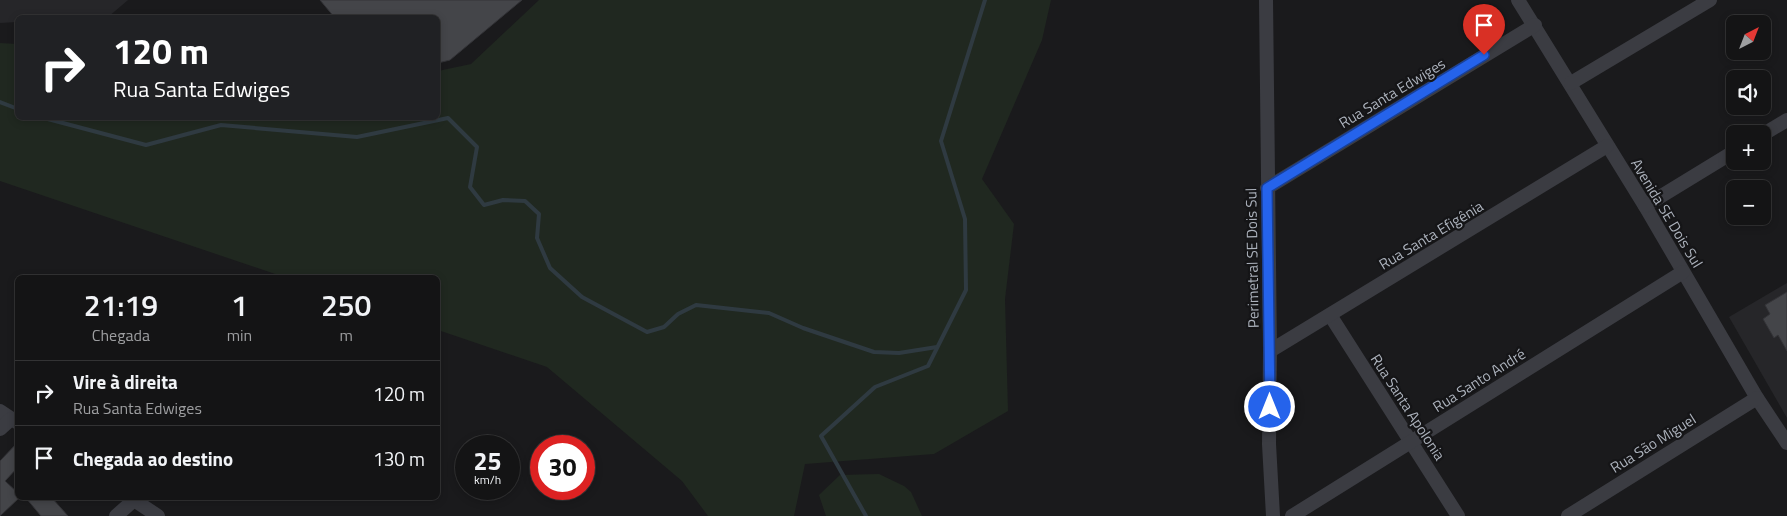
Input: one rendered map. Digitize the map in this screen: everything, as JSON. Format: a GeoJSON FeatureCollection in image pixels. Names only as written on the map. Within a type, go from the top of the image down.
{"type":"FeatureCollection","features":[{"type":"Feature","properties":{"kind":"street","name":"Perimetral SE Dois Sul"},"geometry":{"type":"LineString","coordinates":[[1266,0],[1270,351],[1269,444],[1273,516]]}},
{"type":"Feature","properties":{"kind":"street","name":"Avenida SE Dois Sul"},"geometry":{"type":"LineString","coordinates":[[1518,0],[1571,83],[1607,146],[1645,206],[1757,398],[1787,443]]}},
{"type":"Feature","properties":{"kind":"street"},"geometry":{"type":"LineString","coordinates":[[1571,83],[1710,0]]}},
{"type":"Feature","properties":{"kind":"street","name":"Rua Santa Edwiges"},"geometry":{"type":"LineString","coordinates":[[1267,188],[1535,25]]}},
{"type":"Feature","properties":{"kind":"street"},"geometry":{"type":"LineString","coordinates":[[1771,130],[1787,120]]}},
{"type":"Feature","properties":{"kind":"street","name":"Rua Santa Efigênia"},"geometry":{"type":"LineString","coordinates":[[1270,351],[1607,146]]}},
{"type":"Feature","properties":{"kind":"street"},"geometry":{"type":"LineString","coordinates":[[1645,206],[1726,156]]}},
{"type":"Feature","properties":{"kind":"street","name":"Rua Santo André"},"geometry":{"type":"LineString","coordinates":[[1292,516],[1683,272]]}},
{"type":"Feature","properties":{"kind":"street","name":"Rua Santa Apolonia"},"geometry":{"type":"LineString","coordinates":[[1330,315],[1458,516]]}},
{"type":"Feature","properties":{"kind":"street","name":"Rua São Miguel"},"geometry":{"type":"LineString","coordinates":[[1568,516],[1757,398]]}},
{"type":"Feature","properties":{"kind":"street"},"geometry":{"type":"LineString","coordinates":[[0,429],[10,418]]}},
{"type":"Feature","properties":{"kind":"street"},"geometry":{"type":"LineString","coordinates":[[116,516],[131,500]]}},
{"type":"Feature","properties":{"kind":"street"},"geometry":{"type":"LineString","coordinates":[[134,500],[158,516]]}},
{"type":"Feature","properties":{"kind":"shaded area"},"geometry":{"type":"Polygon","coordinates":[[[0,0],[128,0],[110,15],[15,15],[15,22],[0,23],[0,0]]]}},
{"type":"Feature","properties":{"kind":"shaded area"},"geometry":{"type":"Polygon","coordinates":[[[539,0],[1051,0],[1042,40],[982,179],[1014,224],[1005,299],[1008,411],[934,454],[805,464],[794,516],[708,516],[682,481],[547,367],[440,331],[440,275],[278,275],[0,181],[0,43],[15,44],[15,120],[440,120],[440,71],[471,64],[539,0]]]}},
{"type":"Feature","properties":{"kind":"shaded area"},"geometry":{"type":"Polygon","coordinates":[[[1787,283],[1787,418],[1729,317],[1787,283]]]}},
{"type":"Feature","properties":{"kind":"shaded area"},"geometry":{"type":"Polygon","coordinates":[[[879,474],[904,486],[911,492],[922,516],[826,516],[819,495],[840,475],[879,474]]]}},
{"type":"Feature","properties":{"kind":"building"},"geometry":{"type":"Polygon","coordinates":[[[320,0],[522,0],[450,60],[440,62],[440,15],[332,15],[320,0]]]}},
{"type":"Feature","properties":{"kind":"building"},"geometry":{"type":"Polygon","coordinates":[[[1787,292],[1787,351],[1778,335],[1774,338],[1763,319],[1770,314],[1765,305],[1787,292]]]}},
{"type":"Feature","properties":{"kind":"building"},"geometry":{"type":"Polygon","coordinates":[[[15,445],[15,470],[5,481],[15,490],[15,500],[17,500],[0,516],[0,461],[15,445]]]}},
{"type":"Feature","properties":{"kind":"building"},"geometry":{"type":"Polygon","coordinates":[[[28,500],[54,500],[68,516],[41,516],[28,500]]]}},
{"type":"Feature","properties":{"kind":"waterway"},"geometry":{"type":"LineString","coordinates":[[866,516],[821,436],[875,387],[928,366],[966,290],[965,219],[941,141],[985,0]]}},
{"type":"Feature","properties":{"kind":"waterway"},"geometry":{"type":"LineString","coordinates":[[0,102],[15,108]]}},
{"type":"Feature","properties":{"kind":"waterway"},"geometry":{"type":"LineString","coordinates":[[440,120],[448,118],[477,147],[470,187],[484,205],[503,200],[525,201],[539,214],[537,238],[550,268],[582,297],[647,332],[664,327],[678,314],[696,305],[769,313],[803,328],[874,352],[899,353],[937,347]]}},
{"type":"Feature","properties":{"kind":"waterway"},"geometry":{"type":"LineString","coordinates":[[52,120],[146,145],[221,125],[357,137],[438,120]]}},
{"type":"Feature","properties":{"kind":"route"},"geometry":{"type":"LineString","coordinates":[[1270,407],[1267,188],[1484,55]]}}]}
